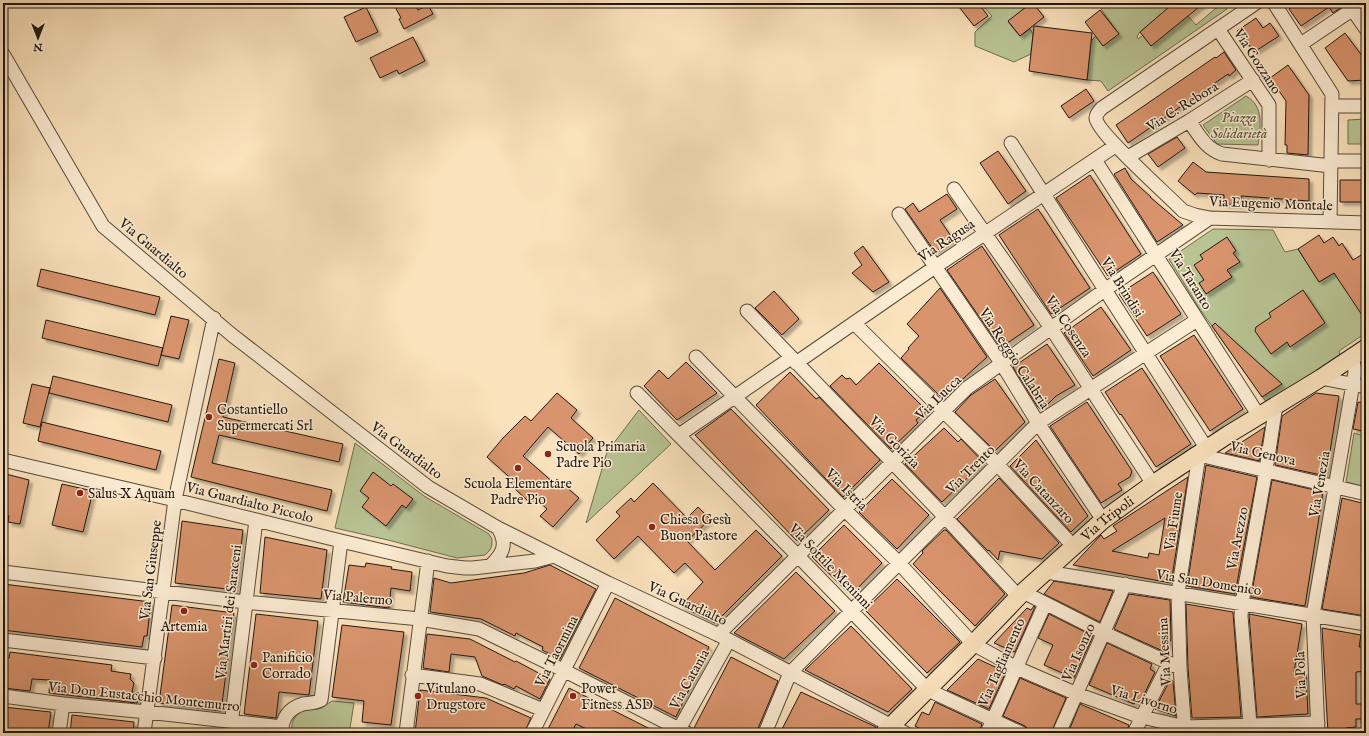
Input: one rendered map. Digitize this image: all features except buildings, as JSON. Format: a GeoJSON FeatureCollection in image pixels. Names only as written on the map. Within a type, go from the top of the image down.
{"type":"FeatureCollection","features":[{"type":"Feature","properties":{"kind":"main road","name":"Via Tripoli"},"geometry":{"type":"LineString","coordinates":[[893,731],[928,690],[1021,595],[1103,520],[1153,484],[1366,348]]}},
{"type":"Feature","properties":{"kind":"street"},"geometry":{"type":"LineString","coordinates":[[1218,29],[1256,3]]}},
{"type":"Feature","properties":{"kind":"street"},"geometry":{"type":"LineString","coordinates":[[1274,3],[1301,44],[1332,100],[1330,222]]}},
{"type":"Feature","properties":{"kind":"street"},"geometry":{"type":"LineString","coordinates":[[1301,44],[1357,6],[1366,29]]}},
{"type":"Feature","properties":{"kind":"street","name":"Via Gozzano"},"geometry":{"type":"LineString","coordinates":[[1218,29],[1269,105],[1269,160]]}},
{"type":"Feature","properties":{"kind":"street","name":"Via Eugenio Montale"},"geometry":{"type":"LineString","coordinates":[[1218,29],[1102,108],[1098,112],[1096,118],[1098,125],[1115,146],[1183,210],[1195,215],[1210,218],[1366,223]]}},
{"type":"Feature","properties":{"kind":"street","name":"Via Guardialto"},"geometry":{"type":"LineString","coordinates":[[3,54],[103,226],[214,318],[232,335],[428,487],[498,528],[790,672],[893,731]]}},
{"type":"Feature","properties":{"kind":"street","name":"Via C. Rebora"},"geometry":{"type":"LineString","coordinates":[[1128,157],[1189,121],[1253,80]]}},
{"type":"Feature","properties":{"kind":"street"},"geometry":{"type":"LineString","coordinates":[[1332,100],[1366,106]]}},
{"type":"Feature","properties":{"kind":"street"},"geometry":{"type":"LineString","coordinates":[[1189,121],[1208,147],[1222,154],[1269,160],[1331,164],[1366,161]]}},
{"type":"Feature","properties":{"kind":"street","name":"Via Brindisi"},"geometry":{"type":"LineString","coordinates":[[1011,143],[1146,353],[1203,452]]}},
{"type":"Feature","properties":{"kind":"street","name":"Via Ragusa"},"geometry":{"type":"LineString","coordinates":[[679,435],[735,396],[854,323],[1115,146]]}},
{"type":"Feature","properties":{"kind":"street","name":"Via Taranto"},"geometry":{"type":"LineString","coordinates":[[1095,160],[1259,416]]}},
{"type":"Feature","properties":{"kind":"street","name":"Via Cosenza"},"geometry":{"type":"LineString","coordinates":[[954,189],[986,233],[1092,388],[1153,484]]}},
{"type":"Feature","properties":{"kind":"street","name":"Via Reggio Calabria"},"geometry":{"type":"LineString","coordinates":[[900,214],[1002,364],[1038,423],[1103,520]]}},
{"type":"Feature","properties":{"kind":"street","name":"Via Lucca"},"geometry":{"type":"LineString","coordinates":[[723,638],[798,556],[967,388],[1156,254],[1210,218]]}},
{"type":"Feature","properties":{"kind":"street","name":"Via Gorizia"},"geometry":{"type":"LineString","coordinates":[[747,311],[1021,595],[1045,604],[1175,665]]}},
{"type":"Feature","properties":{"kind":"street","name":"Via San Giuseppe"},"geometry":{"type":"LineString","coordinates":[[144,733],[164,592],[175,500],[214,318]]}},
{"type":"Feature","properties":{"kind":"street","name":"Via Trento"},"geometry":{"type":"LineString","coordinates":[[790,672],[1038,423],[1197,320]]}},
{"type":"Feature","properties":{"kind":"street","name":"Via Catanzaro"},"geometry":{"type":"LineString","coordinates":[[854,323],[997,464],[1074,547]]}},
{"type":"Feature","properties":{"kind":"street","name":"Via Istria"},"geometry":{"type":"LineString","coordinates":[[696,357],[845,510],[900,563],[973,644]]}},
{"type":"Feature","properties":{"kind":"street","name":"Via Venezia"},"geometry":{"type":"LineString","coordinates":[[1314,615],[1355,372],[1354,365],[1350,359]]}},
{"type":"Feature","properties":{"kind":"street"},"geometry":{"type":"LineString","coordinates":[[1321,378],[1366,387]]}},
{"type":"Feature","properties":{"kind":"street","name":"Via Sottile Meninni"},"geometry":{"type":"LineString","coordinates":[[637,394],[852,610],[928,690],[1021,733]]}},
{"type":"Feature","properties":{"kind":"street","name":"Via Arezzo"},"geometry":{"type":"LineString","coordinates":[[1250,725],[1241,616],[1242,603],[1276,405]]}},
{"type":"Feature","properties":{"kind":"street","name":"Via Genova"},"geometry":{"type":"LineString","coordinates":[[1203,452],[1266,470],[1366,494]]}},
{"type":"Feature","properties":{"kind":"street","name":"Via Fiume"},"geometry":{"type":"LineString","coordinates":[[1178,593],[1203,452]]}},
{"type":"Feature","properties":{"kind":"street","name":"Via Guardialto Piccolo"},"geometry":{"type":"LineString","coordinates":[[3,460],[447,566],[465,568],[490,566],[535,561],[554,556]]}},
{"type":"Feature","properties":{"kind":"street","name":"Via Martiri dei Saraceni"},"geometry":{"type":"LineString","coordinates":[[230,727],[256,520]]}},
{"type":"Feature","properties":{"kind":"street"},"geometry":{"type":"LineString","coordinates":[[490,566],[499,558],[503,549],[504,543],[498,528]]}},
{"type":"Feature","properties":{"kind":"street"},"geometry":{"type":"LineString","coordinates":[[282,730],[287,714],[294,708],[321,700],[341,541]]}},
{"type":"Feature","properties":{"kind":"street"},"geometry":{"type":"LineString","coordinates":[[406,733],[412,675],[428,561]]}},
{"type":"Feature","properties":{"kind":"street","name":"Via Palermo"},"geometry":{"type":"LineString","coordinates":[[3,572],[245,602],[420,619],[479,629],[565,671],[681,732]]}},
{"type":"Feature","properties":{"kind":"street","name":"Via San Domenico"},"geometry":{"type":"LineString","coordinates":[[1046,572],[1366,624]]}},
{"type":"Feature","properties":{"kind":"street","name":"Via Taormina"},"geometry":{"type":"LineString","coordinates":[[532,733],[565,671],[608,583]]}},
{"type":"Feature","properties":{"kind":"street","name":"Via Isonzo"},"geometry":{"type":"LineString","coordinates":[[1059,733],[1126,584]]}},
{"type":"Feature","properties":{"kind":"street","name":"Via Messina"},"geometry":{"type":"LineString","coordinates":[[1178,593],[1175,665],[1185,730]]}},
{"type":"Feature","properties":{"kind":"street","name":"Via Tagliamento"},"geometry":{"type":"LineString","coordinates":[[986,733],[1045,604]]}},
{"type":"Feature","properties":{"kind":"street","name":"Via Pola"},"geometry":{"type":"LineString","coordinates":[[1314,615],[1318,728]]}},
{"type":"Feature","properties":{"kind":"street","name":"Via Catania"},"geometry":{"type":"LineString","coordinates":[[681,732],[723,638]]}},
{"type":"Feature","properties":{"kind":"street"},"geometry":{"type":"LineString","coordinates":[[3,640],[155,658]]}},
{"type":"Feature","properties":{"kind":"street","name":"Via Livorno"},"geometry":{"type":"LineString","coordinates":[[973,644],[1017,668],[1077,694],[1142,717],[1185,730],[1250,725],[1318,728]]}},
{"type":"Feature","properties":{"kind":"street"},"geometry":{"type":"LineString","coordinates":[[1134,733],[1142,717],[1175,665]]}},
{"type":"Feature","properties":{"kind":"street"},"geometry":{"type":"LineString","coordinates":[[765,733],[790,672]]}},
{"type":"Feature","properties":{"kind":"street"},"geometry":{"type":"LineString","coordinates":[[412,675],[480,684],[543,710]]}},
{"type":"Feature","properties":{"kind":"street","name":"Via Don Eustacchio Montemurro"},"geometry":{"type":"LineString","coordinates":[[3,696],[63,704],[147,712],[230,727],[282,730]]}},
{"type":"Feature","properties":{"kind":"street"},"geometry":{"type":"LineString","coordinates":[[59,733],[63,704]]}},
{"type":"Feature","properties":{"kind":"green space"},"geometry":{"type":"Polygon","coordinates":[[[980,3],[1031,3],[1008,22],[1020,36],[1030,29],[1033,34],[1031,54],[1014,62],[975,46],[975,32],[992,16],[980,3]]]}},
{"type":"Feature","properties":{"kind":"green space"},"geometry":{"type":"Polygon","coordinates":[[[1109,3],[1165,3],[1169,7],[1139,33],[1137,37],[1138,39],[1143,35],[1188,16],[1196,25],[1222,3],[1232,3],[1226,7],[1227,9],[1108,91],[1101,81],[1087,80],[1091,41],[1096,36],[1119,34],[1101,9],[1109,3]]]}},
{"type":"Feature","properties":{"kind":"green space","name":"Piazza Solidarietà"},"geometry":{"type":"Polygon","coordinates":[[[1246,96],[1252,101],[1259,112],[1260,124],[1258,145],[1217,144],[1203,125],[1246,96]]]}},
{"type":"Feature","properties":{"kind":"green space"},"geometry":{"type":"Polygon","coordinates":[[[1366,119],[1366,144],[1348,144],[1348,120],[1366,119]]]}},
{"type":"Feature","properties":{"kind":"green space"},"geometry":{"type":"Polygon","coordinates":[[[1213,229],[1273,230],[1285,252],[1298,249],[1319,282],[1334,273],[1366,316],[1366,333],[1339,351],[1341,360],[1269,406],[1199,308],[1169,259],[1213,229]]]}},
{"type":"Feature","properties":{"kind":"green space"},"geometry":{"type":"Polygon","coordinates":[[[639,410],[671,444],[586,523],[607,452],[639,410]]]}},
{"type":"Feature","properties":{"kind":"green space"},"geometry":{"type":"Polygon","coordinates":[[[1354,433],[1366,437],[1366,487],[1346,482],[1354,433]]]}},
{"type":"Feature","properties":{"kind":"green space"},"geometry":{"type":"Polygon","coordinates":[[[355,443],[424,496],[489,534],[492,539],[490,550],[485,555],[457,558],[335,528],[355,443]]]}},
{"type":"Feature","properties":{"kind":"green space"},"geometry":{"type":"Polygon","coordinates":[[[332,701],[354,703],[350,728],[343,733],[292,733],[292,724],[299,713],[307,709],[324,707],[332,701]]]}},
{"type":"Feature","properties":{"kind":"place","name":"Costantiello Supermercati Srl"},"geometry":{"type":"Point","coordinates":[209,417]}},
{"type":"Feature","properties":{"kind":"place","name":"Scuola Primaria Padre Pio"},"geometry":{"type":"Point","coordinates":[548,454]}},
{"type":"Feature","properties":{"kind":"place","name":"Scuola Elementare Padre Pio"},"geometry":{"type":"Point","coordinates":[518,468]}},
{"type":"Feature","properties":{"kind":"place","name":"Salus X Aquam"},"geometry":{"type":"Point","coordinates":[80,493]}},
{"type":"Feature","properties":{"kind":"place","name":"Chiesa Gesù Buon Pastore"},"geometry":{"type":"Point","coordinates":[652,527]}},
{"type":"Feature","properties":{"kind":"place","name":"Artemia"},"geometry":{"type":"Point","coordinates":[184,611]}},
{"type":"Feature","properties":{"kind":"place","name":"Panificio Corrado"},"geometry":{"type":"Point","coordinates":[254,665]}},
{"type":"Feature","properties":{"kind":"place","name":"Vitulano Drugstore"},"geometry":{"type":"Point","coordinates":[418,696]}},
{"type":"Feature","properties":{"kind":"place","name":"Power Fitness ASD"},"geometry":{"type":"Point","coordinates":[573,696]}}]}
